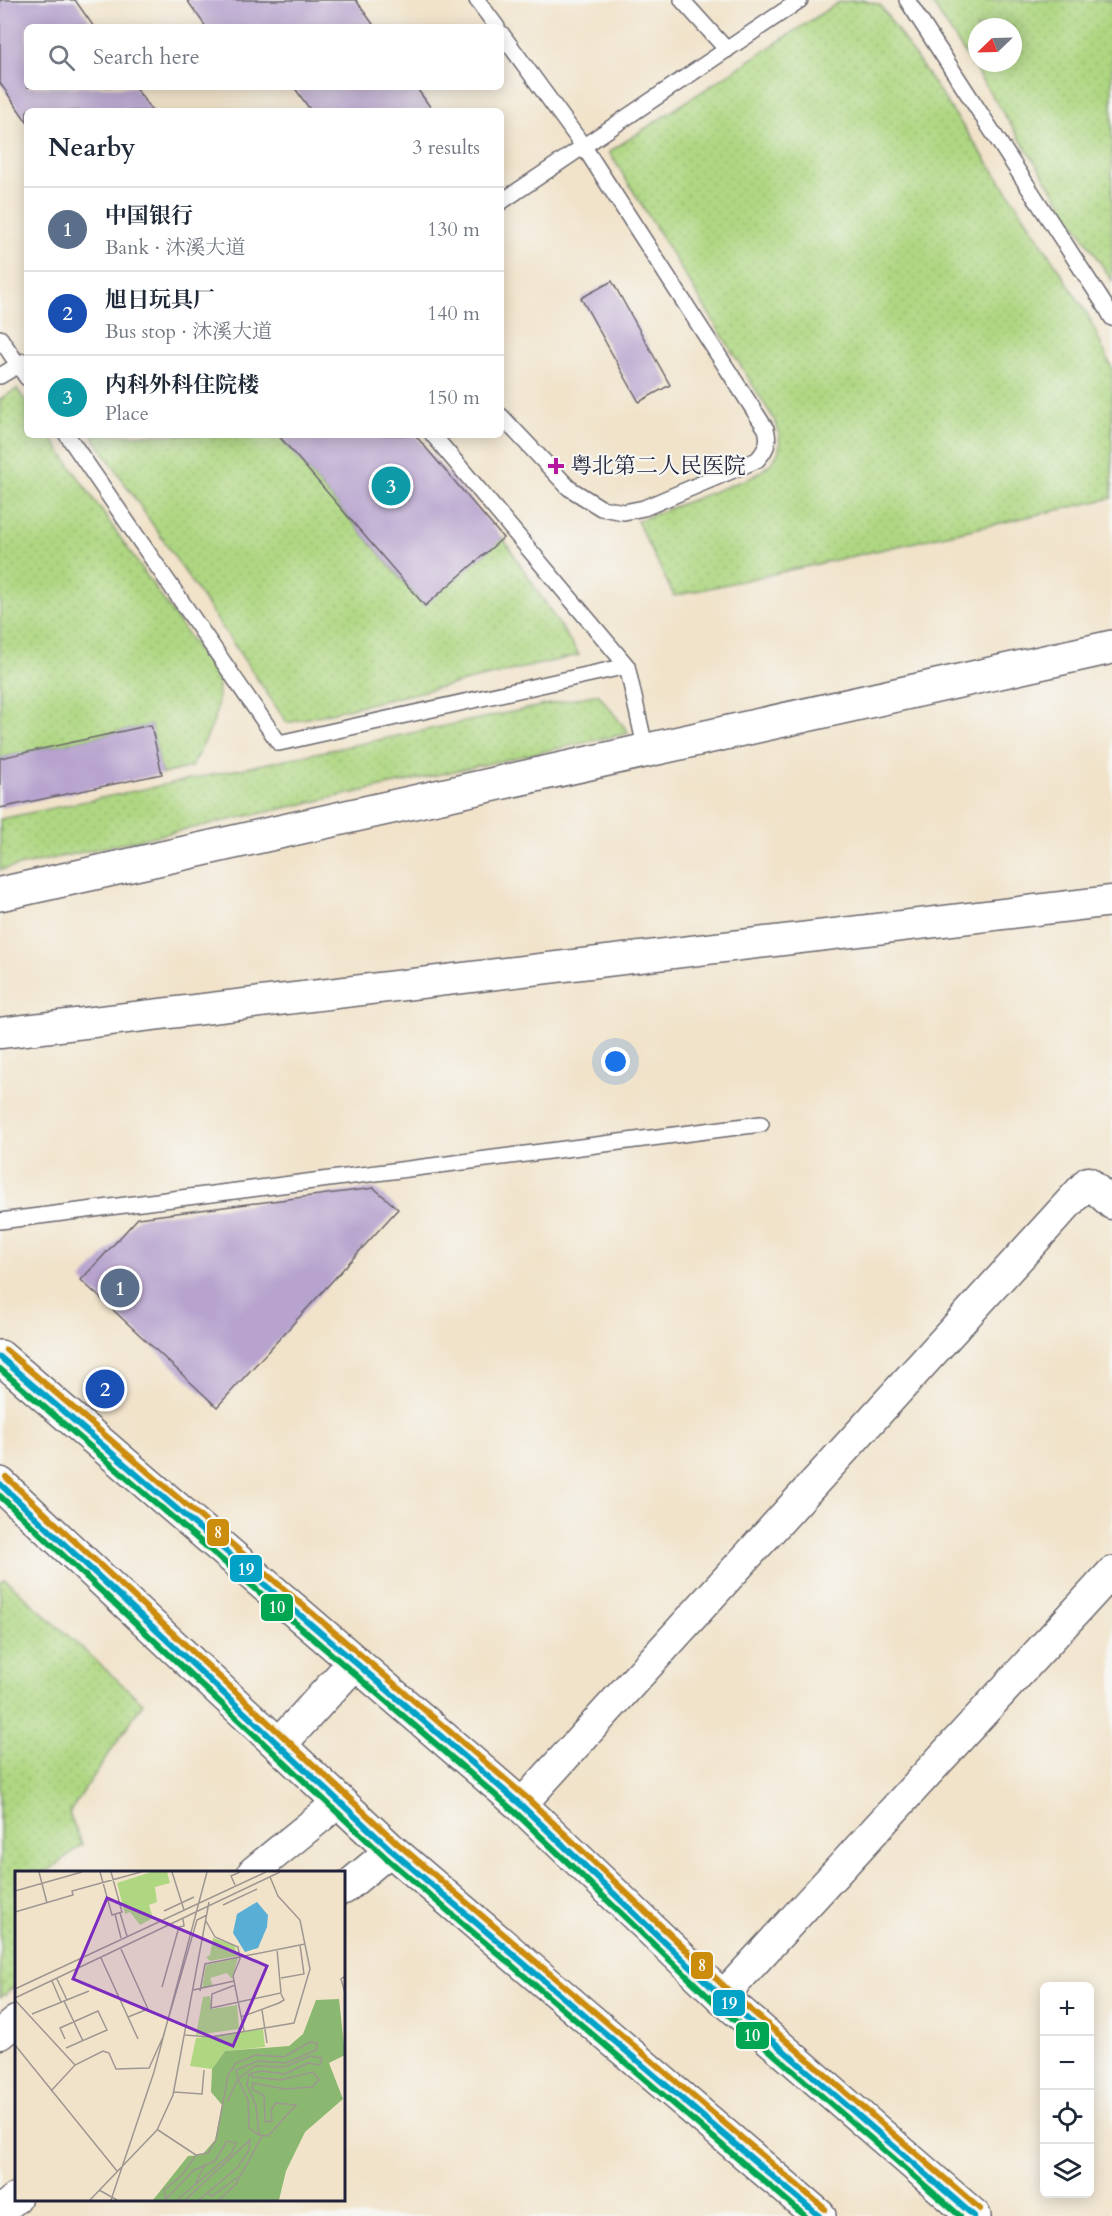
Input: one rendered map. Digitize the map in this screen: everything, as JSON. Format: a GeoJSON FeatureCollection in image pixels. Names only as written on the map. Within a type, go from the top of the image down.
{"type":"FeatureCollection","features":[{"type":"Feature","properties":{"kind":"main road"},"geometry":{"type":"LineString","coordinates":[[0,894],[1112,647]]}},
{"type":"Feature","properties":{"kind":"main road"},"geometry":{"type":"LineString","coordinates":[[0,1357],[521,1805],[722,1997],[974,2216]]}},
{"type":"Feature","properties":{"kind":"main road"},"geometry":{"type":"LineString","coordinates":[[0,1484],[391,1850],[819,2216]]}},
{"type":"Feature","properties":{"kind":"main road"},"geometry":{"type":"LineString","coordinates":[[279,1745],[355,1662]]}},
{"type":"Feature","properties":{"kind":"street"},"geometry":{"type":"LineString","coordinates":[[0,1033],[1112,901]]}},
{"type":"Feature","properties":{"kind":"street"},"geometry":{"type":"LineString","coordinates":[[521,1805],[1088,1182],[1112,1204]]}},
{"type":"Feature","properties":{"kind":"street"},"geometry":{"type":"LineString","coordinates":[[722,1997],[1112,1572]]}},
{"type":"Feature","properties":{"kind":"street"},"geometry":{"type":"LineString","coordinates":[[254,1871],[339,1802]]}},
{"type":"Feature","properties":{"kind":"street"},"geometry":{"type":"LineString","coordinates":[[345,1888],[391,1850]]}},
{"type":"Feature","properties":{"kind":"street"},"geometry":{"type":"LineString","coordinates":[[0,2034],[15,2022]]}},
{"type":"Feature","properties":{"kind":"street"},"geometry":{"type":"LineString","coordinates":[[0,2211],[15,2199]]}},
{"type":"Feature","properties":{"kind":"lane"},"geometry":{"type":"LineString","coordinates":[[477,0],[495,24]]}},
{"type":"Feature","properties":{"kind":"lane"},"geometry":{"type":"LineString","coordinates":[[682,0],[727,50]]}},
{"type":"Feature","properties":{"kind":"lane"},"geometry":{"type":"LineString","coordinates":[[504,200],[800,0]]}},
{"type":"Feature","properties":{"kind":"lane"},"geometry":{"type":"LineString","coordinates":[[907,0],[1112,318]]}},
{"type":"Feature","properties":{"kind":"lane"},"geometry":{"type":"LineString","coordinates":[[504,37],[584,147],[766,429],[769,438],[767,446],[757,460],[644,508],[624,512],[601,508],[569,488],[504,419]]}},
{"type":"Feature","properties":{"kind":"lane"},"geometry":{"type":"LineString","coordinates":[[0,338],[24,367],[0,376]]}},
{"type":"Feature","properties":{"kind":"lane"},"geometry":{"type":"LineString","coordinates":[[69,438],[279,743],[627,666]]}},
{"type":"Feature","properties":{"kind":"lane"},"geometry":{"type":"LineString","coordinates":[[437,438],[627,666],[646,751]]}},
{"type":"Feature","properties":{"kind":"lane"},"geometry":{"type":"LineString","coordinates":[[0,1221],[760,1124]]}},
{"type":"Feature","properties":{"kind":"green space"},"geometry":{"type":"Polygon","coordinates":[[[863,0],[880,5],[1021,211],[1088,315],[1112,369],[1112,498],[674,596],[637,521],[752,477],[774,460],[780,440],[775,421],[609,152],[839,2],[863,0]]]}},
{"type":"Feature","properties":{"kind":"green space"},"geometry":{"type":"Polygon","coordinates":[[[930,0],[1112,0],[1112,281],[977,72],[1022,72],[1022,18],[968,18],[968,59],[930,0]]]}},
{"type":"Feature","properties":{"kind":"green space"},"geometry":{"type":"Polygon","coordinates":[[[17,389],[24,399],[24,438],[51,438],[217,677],[216,714],[191,767],[162,774],[151,725],[0,758],[0,399],[17,389]]]}},
{"type":"Feature","properties":{"kind":"green space"},"geometry":{"type":"Polygon","coordinates":[[[94,438],[281,438],[424,606],[503,538],[579,655],[287,723],[94,438]]]}},
{"type":"Feature","properties":{"kind":"green space"},"geometry":{"type":"Polygon","coordinates":[[[598,694],[629,733],[0,870],[0,819],[598,694]]]}},
{"type":"Feature","properties":{"kind":"green space"},"geometry":{"type":"Polygon","coordinates":[[[5,1579],[143,1703],[69,1813],[82,1844],[48,1871],[15,1871],[15,1986],[0,1998],[0,1583],[5,1579]]]}},
{"type":"Feature","properties":{"kind":"building"},"geometry":{"type":"Polygon","coordinates":[[[0,0],[75,0],[92,24],[24,24],[24,90],[137,90],[150,108],[24,108],[24,118],[0,83],[0,0]]]}},
{"type":"Feature","properties":{"kind":"building"},"geometry":{"type":"Polygon","coordinates":[[[187,0],[356,0],[373,24],[204,24],[187,0]]]}},
{"type":"Feature","properties":{"kind":"building"},"geometry":{"type":"Polygon","coordinates":[[[296,90],[418,90],[431,108],[309,108],[296,90]]]}},
{"type":"Feature","properties":{"kind":"building"},"geometry":{"type":"Polygon","coordinates":[[[612,281],[670,385],[639,402],[581,298],[612,281]]]}},
{"type":"Feature","properties":{"kind":"building"},"geometry":{"type":"Polygon","coordinates":[[[281,438],[418,438],[503,538],[425,606],[281,438]]]}},
{"type":"Feature","properties":{"kind":"building"},"geometry":{"type":"Polygon","coordinates":[[[151,725],[162,774],[0,808],[0,758],[151,725]]]}},
{"type":"Feature","properties":{"kind":"building"},"geometry":{"type":"Polygon","coordinates":[[[374,1188],[398,1209],[217,1407],[81,1280],[138,1218],[374,1188]]]}},
{"type":"Feature","properties":{"kind":"transit line","name":"8"},"geometry":{"type":"LineString","coordinates":[[6,1350],[527,1798],[728,1990],[980,2209]]}},
{"type":"Feature","properties":{"kind":"transit line","name":"19"},"geometry":{"type":"LineString","coordinates":[[0,1357],[521,1805],[722,1997],[974,2216]]}},
{"type":"Feature","properties":{"kind":"transit line","name":"10"},"geometry":{"type":"LineString","coordinates":[[0,1369],[515,1812],[716,2004],[960,2216]]}},
{"type":"Feature","properties":{"kind":"transit line","name":"8"},"geometry":{"type":"LineString","coordinates":[[6,1477],[397,1843],[825,2209]]}},
{"type":"Feature","properties":{"kind":"transit line","name":"19"},"geometry":{"type":"LineString","coordinates":[[0,1484],[391,1850],[819,2216]]}},
{"type":"Feature","properties":{"kind":"transit line","name":"10"},"geometry":{"type":"LineString","coordinates":[[0,1496],[385,1857],[805,2216]]}},
{"type":"Feature","properties":{"kind":"place","name":"粤北第二人民医院"},"geometry":{"type":"Point","coordinates":[556,466]}},
{"type":"Feature","properties":{"kind":"place","name":"内科外科住院楼"},"geometry":{"type":"Point","coordinates":[391,486]}},
{"type":"Feature","properties":{"kind":"place","name":"中国银行"},"geometry":{"type":"Point","coordinates":[120,1288]}},
{"type":"Feature","properties":{"kind":"place","name":"旭日玩具厂"},"geometry":{"type":"Point","coordinates":[105,1389]}}]}
